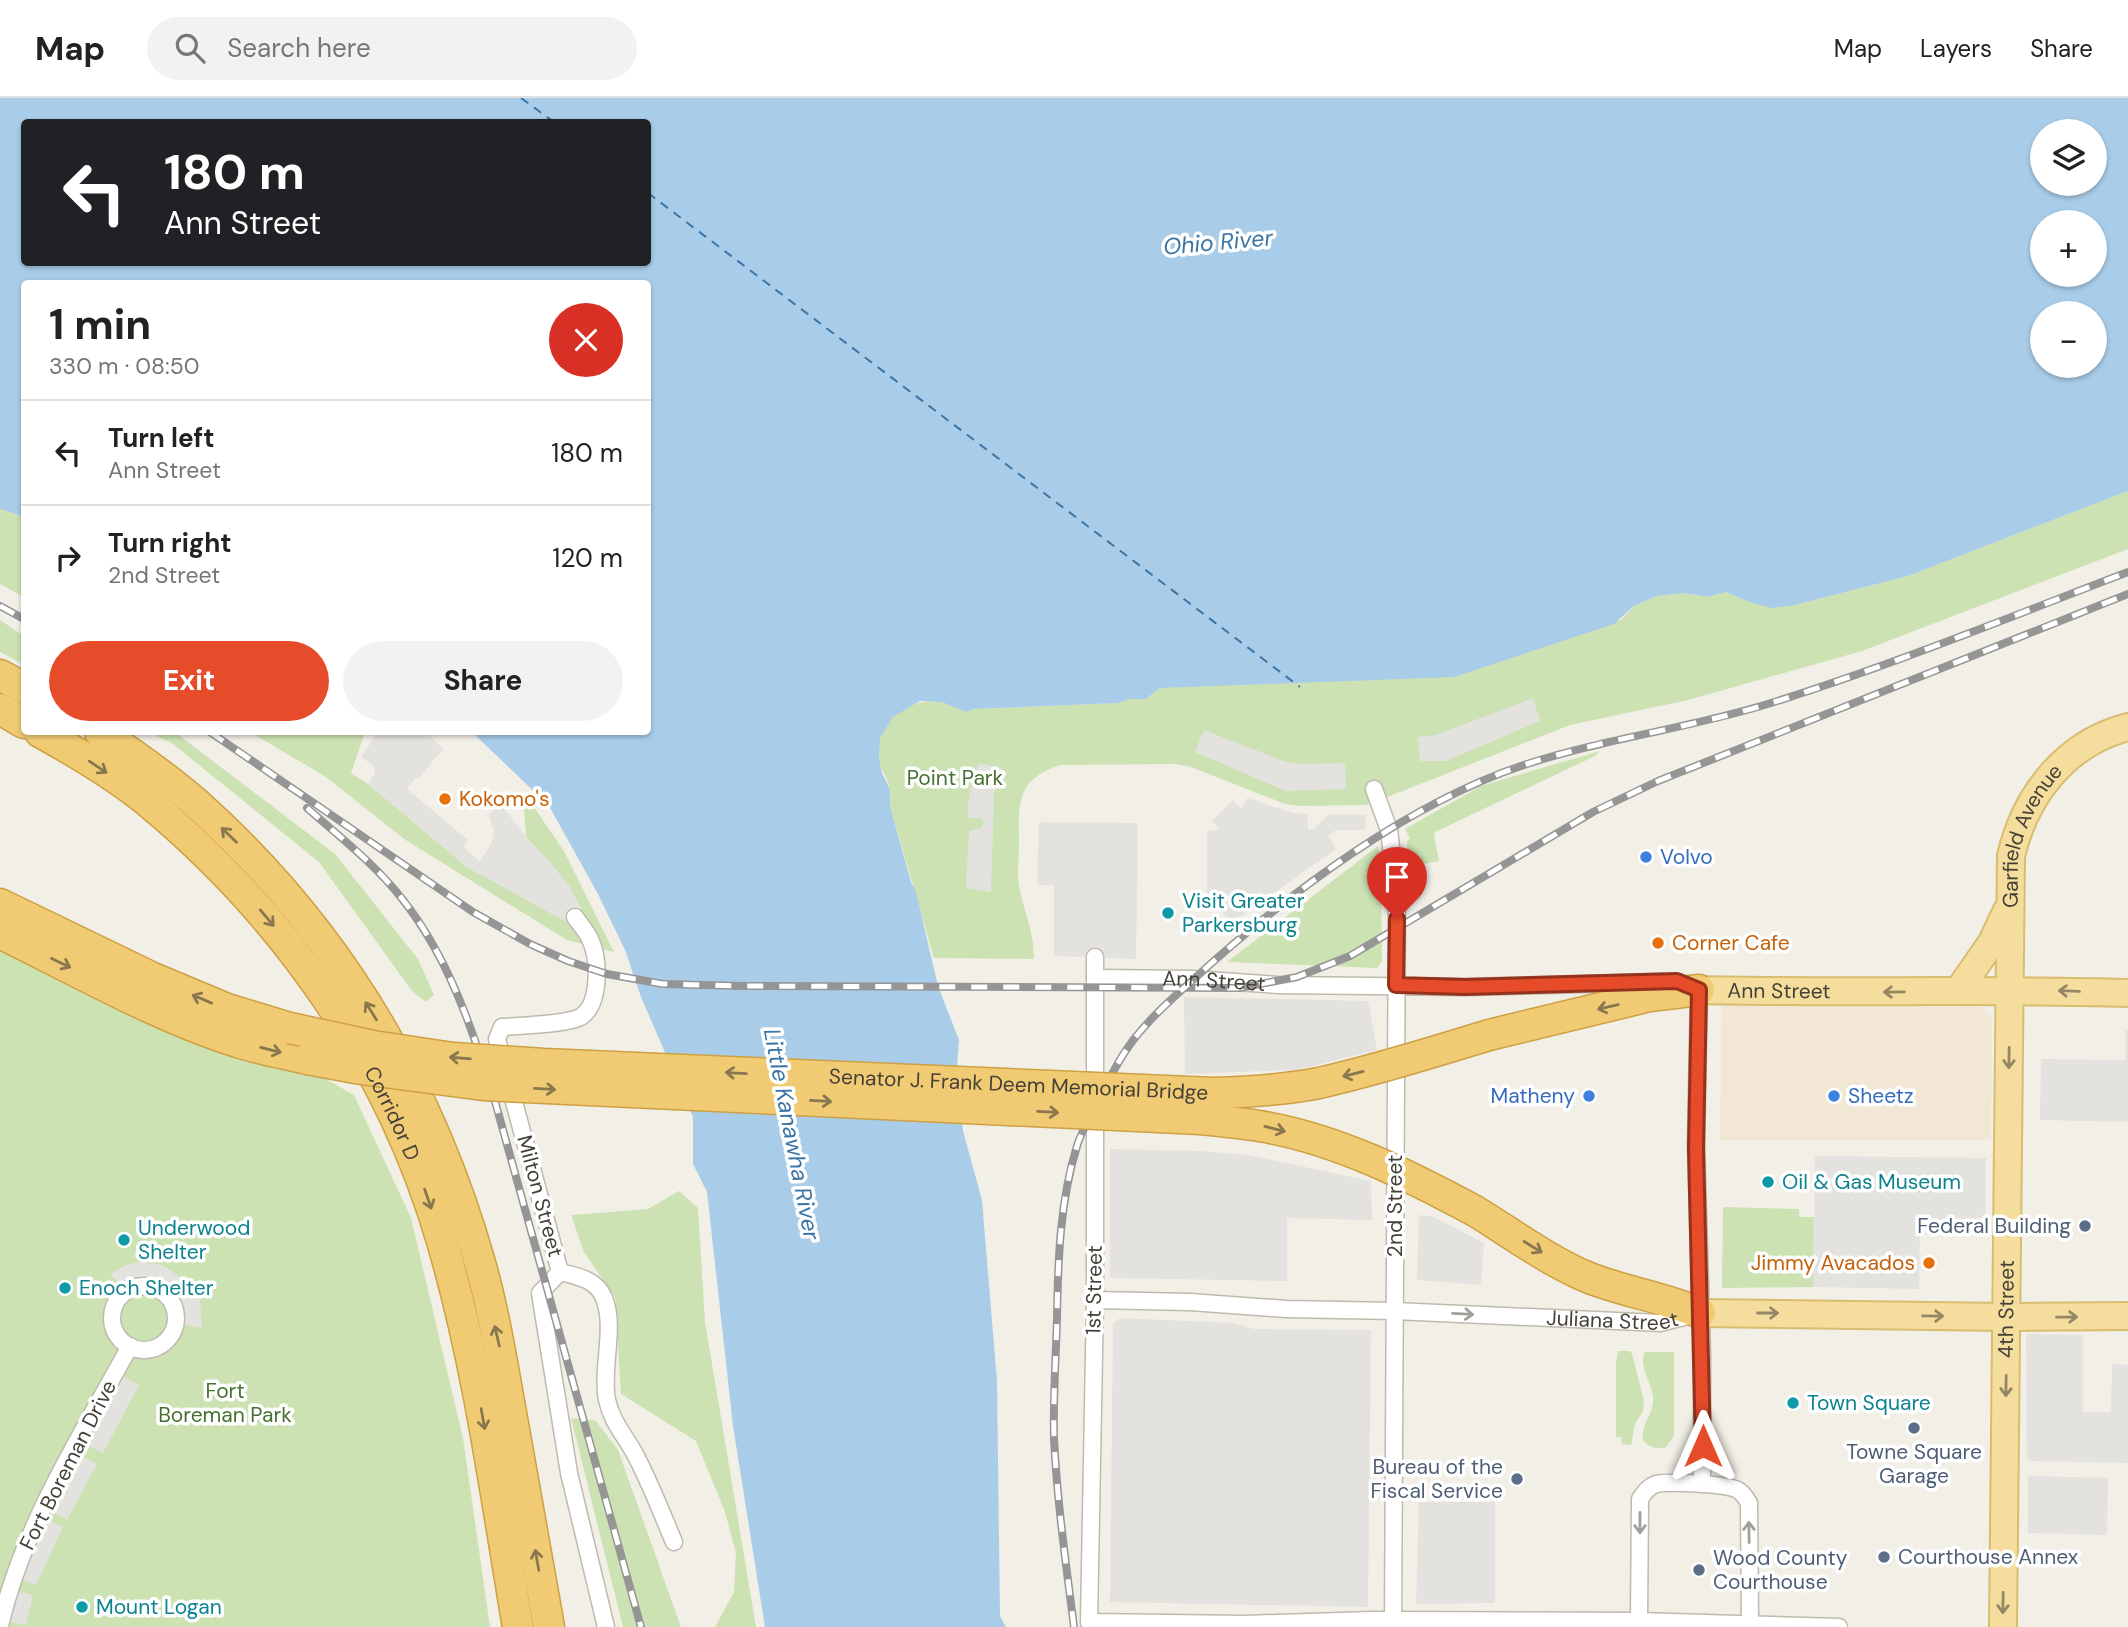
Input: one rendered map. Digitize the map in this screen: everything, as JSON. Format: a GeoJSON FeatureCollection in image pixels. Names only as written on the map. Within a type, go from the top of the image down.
{"type":"FeatureCollection","features":[{"type":"Feature","properties":{"kind":"highway"},"geometry":{"type":"LineString","coordinates":[[0,676],[21,686]]}},
{"type":"Feature","properties":{"kind":"highway"},"geometry":{"type":"LineString","coordinates":[[0,709],[21,721]]}},
{"type":"Feature","properties":{"kind":"highway","name":"Corridor D"},"geometry":{"type":"LineString","coordinates":[[46,735],[75,751],[145,800],[206,854],[251,900],[295,951],[328,997],[383,1091],[418,1170],[442,1239],[460,1308],[479,1395],[518,1627]]}},
{"type":"Feature","properties":{"kind":"highway","name":"Corridor D"},"geometry":{"type":"LineString","coordinates":[[104,735],[196,803],[250,854],[296,906],[348,975],[379,1023],[421,1101],[452,1178],[480,1263],[501,1354],[549,1627]]}},
{"type":"Feature","properties":{"kind":"highway","name":"Senator J. Frank Deem Memorial Bridge"},"geometry":{"type":"LineString","coordinates":[[0,904],[153,978],[227,1009],[290,1028],[373,1046],[453,1058],[544,1065],[1213,1093],[1257,1092],[1317,1083],[1489,1035],[1650,996],[1699,990]]}},
{"type":"Feature","properties":{"kind":"highway","name":"Senator J. Frank Deem Memorial Bridge"},"geometry":{"type":"LineString","coordinates":[[0,933],[200,1028],[244,1044],[361,1069],[483,1085],[1186,1119],[1261,1126],[1306,1138],[1385,1166],[1475,1211],[1585,1276],[1700,1313]]}},
{"type":"Feature","properties":{"kind":"main road","name":"Garfield Avenue"},"geometry":{"type":"LineString","coordinates":[[2011,990],[2011,856],[2023,817],[2039,790],[2067,760],[2104,736],[2128,727]]}},
{"type":"Feature","properties":{"kind":"main road"},"geometry":{"type":"LineString","coordinates":[[1958,991],[1992,942],[2009,906]]}},
{"type":"Feature","properties":{"kind":"main road","name":"Ann Street"},"geometry":{"type":"LineString","coordinates":[[1699,990],[1829,993],[2011,990],[2128,993]]}},
{"type":"Feature","properties":{"kind":"main road","name":"4th Street"},"geometry":{"type":"LineString","coordinates":[[2003,1627],[2006,1156],[2011,990]]}},
{"type":"Feature","properties":{"kind":"main road","name":"Juliana Street"},"geometry":{"type":"LineString","coordinates":[[1700,1313],[2128,1316]]}},
{"type":"Feature","properties":{"kind":"street","name":"2nd Street"},"geometry":{"type":"LineString","coordinates":[[1374,789],[1390,830],[1397,897],[1393,1624]]}},
{"type":"Feature","properties":{"kind":"street","name":"Milton Street"},"geometry":{"type":"LineString","coordinates":[[575,917],[590,939],[596,962],[597,984],[583,1016],[571,1020],[502,1027],[498,1039],[560,1272],[540,1293],[569,1473],[606,1627]]}},
{"type":"Feature","properties":{"kind":"street","name":"1st Street"},"geometry":{"type":"LineString","coordinates":[[1095,957],[1095,1300],[1089,1622],[1393,1624]]}},
{"type":"Feature","properties":{"kind":"street","name":"Ann Street"},"geometry":{"type":"LineString","coordinates":[[1095,978],[1193,979],[1278,985],[1465,987],[1677,981],[1699,990]]}},
{"type":"Feature","properties":{"kind":"street"},"geometry":{"type":"LineString","coordinates":[[1699,990],[1696,1149],[1702,1484]]}},
{"type":"Feature","properties":{"kind":"street"},"geometry":{"type":"LineString","coordinates":[[560,1272],[590,1281],[604,1297],[608,1312],[605,1384],[608,1403],[613,1419],[644,1473],[674,1542]]}},
{"type":"Feature","properties":{"kind":"street"},"geometry":{"type":"LineString","coordinates":[[148,1285],[159,1289],[167,1294],[176,1312],[173,1332],[159,1346],[149,1350],[130,1346],[120,1340],[114,1330],[113,1308],[118,1298],[126,1290],[137,1286],[148,1285]]}},
{"type":"Feature","properties":{"kind":"street","name":"Juliana Street"},"geometry":{"type":"LineString","coordinates":[[1095,1300],[1660,1323],[1700,1313]]}},
{"type":"Feature","properties":{"kind":"street","name":"Fort Boreman Drive"},"geometry":{"type":"LineString","coordinates":[[0,1626],[10,1584],[30,1534],[130,1346]]}},
{"type":"Feature","properties":{"kind":"street"},"geometry":{"type":"LineString","coordinates":[[1639,1621],[1640,1499],[1647,1489],[1658,1483],[1702,1484],[1728,1486],[1741,1491],[1749,1503],[1750,1625]]}},
{"type":"Feature","properties":{"kind":"street"},"geometry":{"type":"LineString","coordinates":[[1393,1624],[1639,1621],[1701,1625],[1839,1627]]}},
{"type":"Feature","properties":{"kind":"shaded area"},"geometry":{"type":"Polygon","coordinates":[[[1533,698],[1540,721],[1446,761],[1420,761],[1418,737],[1436,735],[1533,698]]]}},
{"type":"Feature","properties":{"kind":"shaded area"},"geometry":{"type":"Polygon","coordinates":[[[1204,730],[1286,762],[1345,763],[1346,789],[1286,791],[1195,752],[1204,730]]]}},
{"type":"Feature","properties":{"kind":"shaded area"},"geometry":{"type":"Polygon","coordinates":[[[376,735],[429,735],[443,749],[407,789],[468,840],[463,847],[480,861],[492,842],[494,831],[489,816],[495,808],[503,807],[570,887],[582,911],[569,923],[467,867],[368,784],[375,773],[375,767],[361,757],[376,735]]]}},
{"type":"Feature","properties":{"kind":"shaded area"},"geometry":{"type":"Polygon","coordinates":[[[979,763],[1003,769],[994,793],[991,892],[966,888],[969,831],[981,828],[984,823],[980,818],[968,818],[974,773],[979,763]]]}},
{"type":"Feature","properties":{"kind":"shaded area"},"geometry":{"type":"Polygon","coordinates":[[[1247,798],[1293,813],[1307,814],[1308,829],[1314,829],[1329,814],[1366,815],[1365,830],[1336,830],[1328,836],[1336,849],[1230,924],[1223,912],[1207,903],[1207,831],[1220,830],[1212,821],[1233,800],[1242,809],[1247,798]]]}},
{"type":"Feature","properties":{"kind":"shaded area"},"geometry":{"type":"Polygon","coordinates":[[[1039,822],[1138,823],[1136,959],[1054,956],[1054,885],[1037,885],[1039,822]]]}},
{"type":"Feature","properties":{"kind":"shaded area"},"geometry":{"type":"Polygon","coordinates":[[[1184,997],[1368,1001],[1377,1050],[1296,1070],[1185,1074],[1184,997]]]}},
{"type":"Feature","properties":{"kind":"shaded area"},"geometry":{"type":"Polygon","coordinates":[[[1722,1003],[1983,1007],[1992,1019],[1991,1140],[1720,1140],[1722,1003]]]}},
{"type":"Feature","properties":{"kind":"shaded area"},"geometry":{"type":"Polygon","coordinates":[[[2126,1030],[2128,1122],[2040,1120],[2041,1059],[2125,1060],[2126,1030]]]}},
{"type":"Feature","properties":{"kind":"shaded area"},"geometry":{"type":"Polygon","coordinates":[[[1110,1149],[1249,1155],[1371,1181],[1372,1220],[1287,1218],[1287,1281],[1110,1278],[1110,1149]]]}},
{"type":"Feature","properties":{"kind":"shaded area"},"geometry":{"type":"Polygon","coordinates":[[[1815,1156],[1986,1158],[1985,1227],[1920,1226],[1919,1289],[1813,1287],[1815,1156]]]}},
{"type":"Feature","properties":{"kind":"shaded area"},"geometry":{"type":"Polygon","coordinates":[[[1419,1215],[1434,1217],[1484,1243],[1481,1285],[1417,1280],[1419,1215]]]}},
{"type":"Feature","properties":{"kind":"shaded area"},"geometry":{"type":"Polygon","coordinates":[[[138,1262],[162,1265],[188,1282],[200,1301],[202,1328],[176,1323],[173,1303],[159,1289],[148,1285],[126,1290],[110,1274],[138,1262]]]}},
{"type":"Feature","properties":{"kind":"shaded area"},"geometry":{"type":"Polygon","coordinates":[[[1120,1318],[1234,1323],[1254,1329],[1371,1330],[1368,1607],[1110,1602],[1113,1323],[1120,1318]]]}},
{"type":"Feature","properties":{"kind":"shaded area"},"geometry":{"type":"Polygon","coordinates":[[[2026,1334],[2083,1335],[2083,1412],[2111,1412],[2112,1364],[2128,1365],[2128,1463],[2032,1461],[2027,1458],[2026,1334]]]}},
{"type":"Feature","properties":{"kind":"shaded area"},"geometry":{"type":"Polygon","coordinates":[[[116,1372],[139,1385],[103,1453],[79,1441],[116,1372]]]}},
{"type":"Feature","properties":{"kind":"shaded area"},"geometry":{"type":"Polygon","coordinates":[[[73,1451],[97,1464],[67,1520],[43,1508],[73,1451]]]}},
{"type":"Feature","properties":{"kind":"shaded area"},"geometry":{"type":"Polygon","coordinates":[[[2028,1476],[2108,1478],[2107,1535],[2028,1533],[2028,1476]]]}},
{"type":"Feature","properties":{"kind":"shaded area"},"geometry":{"type":"Polygon","coordinates":[[[1419,1502],[1495,1502],[1495,1603],[1416,1604],[1419,1502]]]}},
{"type":"Feature","properties":{"kind":"shaded area"},"geometry":{"type":"Polygon","coordinates":[[[40,1515],[63,1527],[36,1585],[13,1577],[40,1515]]]}},
{"type":"Feature","properties":{"kind":"shaded area"},"geometry":{"type":"Polygon","coordinates":[[[9,1589],[33,1595],[26,1625],[1,1620],[9,1589]]]}},
{"type":"Feature","properties":{"kind":"green space","name":"Point Park"},"geometry":{"type":"Polygon","coordinates":[[[2128,491],[2128,549],[1862,651],[1688,700],[1570,725],[1367,805],[1285,804],[1191,767],[1176,764],[1060,765],[1034,778],[1022,796],[1020,807],[1018,880],[1034,959],[934,958],[890,806],[889,785],[878,756],[880,738],[885,728],[891,719],[909,706],[930,701],[941,702],[966,712],[973,709],[1118,703],[1128,699],[1146,699],[1160,688],[1621,620],[1634,606],[1657,596],[1683,593],[1706,597],[1726,592],[1749,602],[1795,605],[1908,576],[2128,491]]]}},
{"type":"Feature","properties":{"kind":"green space"},"geometry":{"type":"Polygon","coordinates":[[[0,509],[21,516],[21,595],[0,584],[0,509]]]}},
{"type":"Feature","properties":{"kind":"green space"},"geometry":{"type":"Polygon","coordinates":[[[0,620],[21,634],[21,663],[0,652],[0,620]]]}},
{"type":"Feature","properties":{"kind":"green space"},"geometry":{"type":"Polygon","coordinates":[[[155,735],[179,735],[335,854],[418,959],[434,995],[426,1002],[412,991],[319,862],[173,744],[155,735]]]}},
{"type":"Feature","properties":{"kind":"green space"},"geometry":{"type":"Polygon","coordinates":[[[255,735],[364,735],[351,773],[368,784],[467,867],[569,923],[582,911],[557,872],[526,837],[524,807],[533,806],[564,851],[614,952],[567,940],[404,839],[326,777],[255,735]]]}},
{"type":"Feature","properties":{"kind":"green space"},"geometry":{"type":"Polygon","coordinates":[[[1600,751],[1595,756],[1435,832],[1439,861],[1418,865],[1420,876],[1410,884],[1407,841],[1410,838],[1405,829],[1481,786],[1600,751]]]}},
{"type":"Feature","properties":{"kind":"green space"},"geometry":{"type":"Polygon","coordinates":[[[1378,846],[1381,868],[1382,961],[1377,968],[1227,962],[1378,846]]]}},
{"type":"Feature","properties":{"kind":"green space","name":"Fort Boreman Park"},"geometry":{"type":"Polygon","coordinates":[[[0,949],[135,1016],[324,1078],[354,1095],[411,1218],[463,1438],[490,1627],[0,1627],[0,949]]]}},
{"type":"Feature","properties":{"kind":"green space"},"geometry":{"type":"Polygon","coordinates":[[[679,1191],[698,1208],[705,1322],[756,1627],[715,1627],[734,1592],[736,1553],[725,1512],[696,1441],[621,1394],[615,1297],[584,1252],[571,1215],[648,1209],[679,1191]]]}},
{"type":"Feature","properties":{"kind":"green space"},"geometry":{"type":"Polygon","coordinates":[[[1723,1207],[1799,1209],[1799,1217],[1814,1217],[1813,1287],[1722,1288],[1723,1207]]]}},
{"type":"Feature","properties":{"kind":"green space"},"geometry":{"type":"Polygon","coordinates":[[[1618,1351],[1630,1351],[1632,1354],[1644,1401],[1643,1411],[1635,1424],[1631,1445],[1622,1444],[1621,1437],[1616,1437],[1618,1351]]]}},
{"type":"Feature","properties":{"kind":"green space"},"geometry":{"type":"Polygon","coordinates":[[[1645,1352],[1674,1352],[1674,1436],[1666,1447],[1653,1447],[1643,1440],[1653,1402],[1643,1362],[1645,1352]]]}},
{"type":"Feature","properties":{"kind":"green space"},"geometry":{"type":"Polygon","coordinates":[[[571,1418],[596,1421],[618,1450],[681,1627],[623,1627],[571,1418]]]}},
{"type":"Feature","properties":{"kind":"water"},"geometry":{"type":"Polygon","coordinates":[[[0,98],[2128,98],[2128,491],[1908,576],[1795,605],[1771,608],[1726,592],[1707,597],[1683,593],[1657,596],[1634,606],[1614,624],[1454,677],[1160,688],[1146,699],[1128,699],[1119,703],[973,709],[966,712],[942,702],[920,701],[893,717],[880,738],[879,758],[882,773],[890,789],[890,806],[916,892],[938,986],[959,1040],[957,1067],[963,1131],[982,1200],[997,1381],[1000,1616],[1006,1627],[765,1627],[733,1426],[707,1192],[693,1164],[693,1117],[641,997],[625,950],[598,894],[549,806],[475,735],[651,735],[651,280],[21,280],[21,516],[0,509],[0,98]]]}},
{"type":"Feature","properties":{"kind":"ferry route"},"geometry":{"type":"LineString","coordinates":[[521,98],[550,119]]}},
{"type":"Feature","properties":{"kind":"ferry route"},"geometry":{"type":"LineString","coordinates":[[651,195],[1300,687]]}},
{"type":"Feature","properties":{"kind":"railway"},"geometry":{"type":"LineString","coordinates":[[1074,1627],[1054,1438],[1058,1274],[1063,1209],[1071,1167],[1083,1131],[1123,1055],[1156,1015],[1231,947],[1309,884],[1394,827],[1483,781],[1557,755],[1771,703],[1906,657],[2128,572]]}},
{"type":"Feature","properties":{"kind":"railway"},"geometry":{"type":"LineString","coordinates":[[214,735],[473,912],[530,944],[607,974],[663,984],[742,986],[1239,988],[1297,977],[1350,956],[1593,812],[1658,781],[2128,594]]}},
{"type":"Feature","properties":{"kind":"railway"},"geometry":{"type":"LineString","coordinates":[[0,606],[21,617]]}},
{"type":"Feature","properties":{"kind":"railway"},"geometry":{"type":"LineString","coordinates":[[307,808],[369,863],[403,900],[433,945],[457,993],[493,1094],[641,1627]]}},
{"type":"Feature","properties":{"kind":"place","name":"Kokomo's"},"geometry":{"type":"Point","coordinates":[445,799]}},
{"type":"Feature","properties":{"kind":"place","name":"Volvo"},"geometry":{"type":"Point","coordinates":[1646,857]}},
{"type":"Feature","properties":{"kind":"place","name":"Visit Greater Parkersburg"},"geometry":{"type":"Point","coordinates":[1168,913]}},
{"type":"Feature","properties":{"kind":"place","name":"Corner Cafe"},"geometry":{"type":"Point","coordinates":[1658,943]}},
{"type":"Feature","properties":{"kind":"place","name":"Matheny"},"geometry":{"type":"Point","coordinates":[1589,1096]}},
{"type":"Feature","properties":{"kind":"place","name":"Sheetz"},"geometry":{"type":"Point","coordinates":[1834,1096]}},
{"type":"Feature","properties":{"kind":"place","name":"Oil & Gas Museum"},"geometry":{"type":"Point","coordinates":[1768,1182]}},
{"type":"Feature","properties":{"kind":"place","name":"Federal Building"},"geometry":{"type":"Point","coordinates":[2085,1226]}},
{"type":"Feature","properties":{"kind":"place","name":"Underwood Shelter"},"geometry":{"type":"Point","coordinates":[124,1240]}},
{"type":"Feature","properties":{"kind":"place","name":"Jimmy Avacados"},"geometry":{"type":"Point","coordinates":[1929,1263]}},
{"type":"Feature","properties":{"kind":"place","name":"Enoch Shelter"},"geometry":{"type":"Point","coordinates":[65,1288]}},
{"type":"Feature","properties":{"kind":"place","name":"Town Square"},"geometry":{"type":"Point","coordinates":[1793,1403]}},
{"type":"Feature","properties":{"kind":"place","name":"Towne Square Garage"},"geometry":{"type":"Point","coordinates":[1914,1428]}},
{"type":"Feature","properties":{"kind":"place","name":"Bureau of the Fiscal Service"},"geometry":{"type":"Point","coordinates":[1517,1479]}},
{"type":"Feature","properties":{"kind":"place","name":"Courthouse Annex"},"geometry":{"type":"Point","coordinates":[1884,1557]}},
{"type":"Feature","properties":{"kind":"place","name":"Wood County Courthouse"},"geometry":{"type":"Point","coordinates":[1699,1570]}},
{"type":"Feature","properties":{"kind":"place","name":"Mount Logan"},"geometry":{"type":"Point","coordinates":[82,1607]}},
{"type":"Feature","properties":{"kind":"route"},"geometry":{"type":"LineString","coordinates":[[1397,919],[1396,985],[1465,987],[1677,981],[1699,990],[1696,1149],[1703,1446]]}},
{"type":"Feature","properties":{"kind":"water label","name":"Ohio River"},"geometry":{"type":"Point","coordinates":[1218,242]}},
{"type":"Feature","properties":{"kind":"water label","name":"Little Kanawha River"},"geometry":{"type":"Point","coordinates":[792,1134]}}]}
